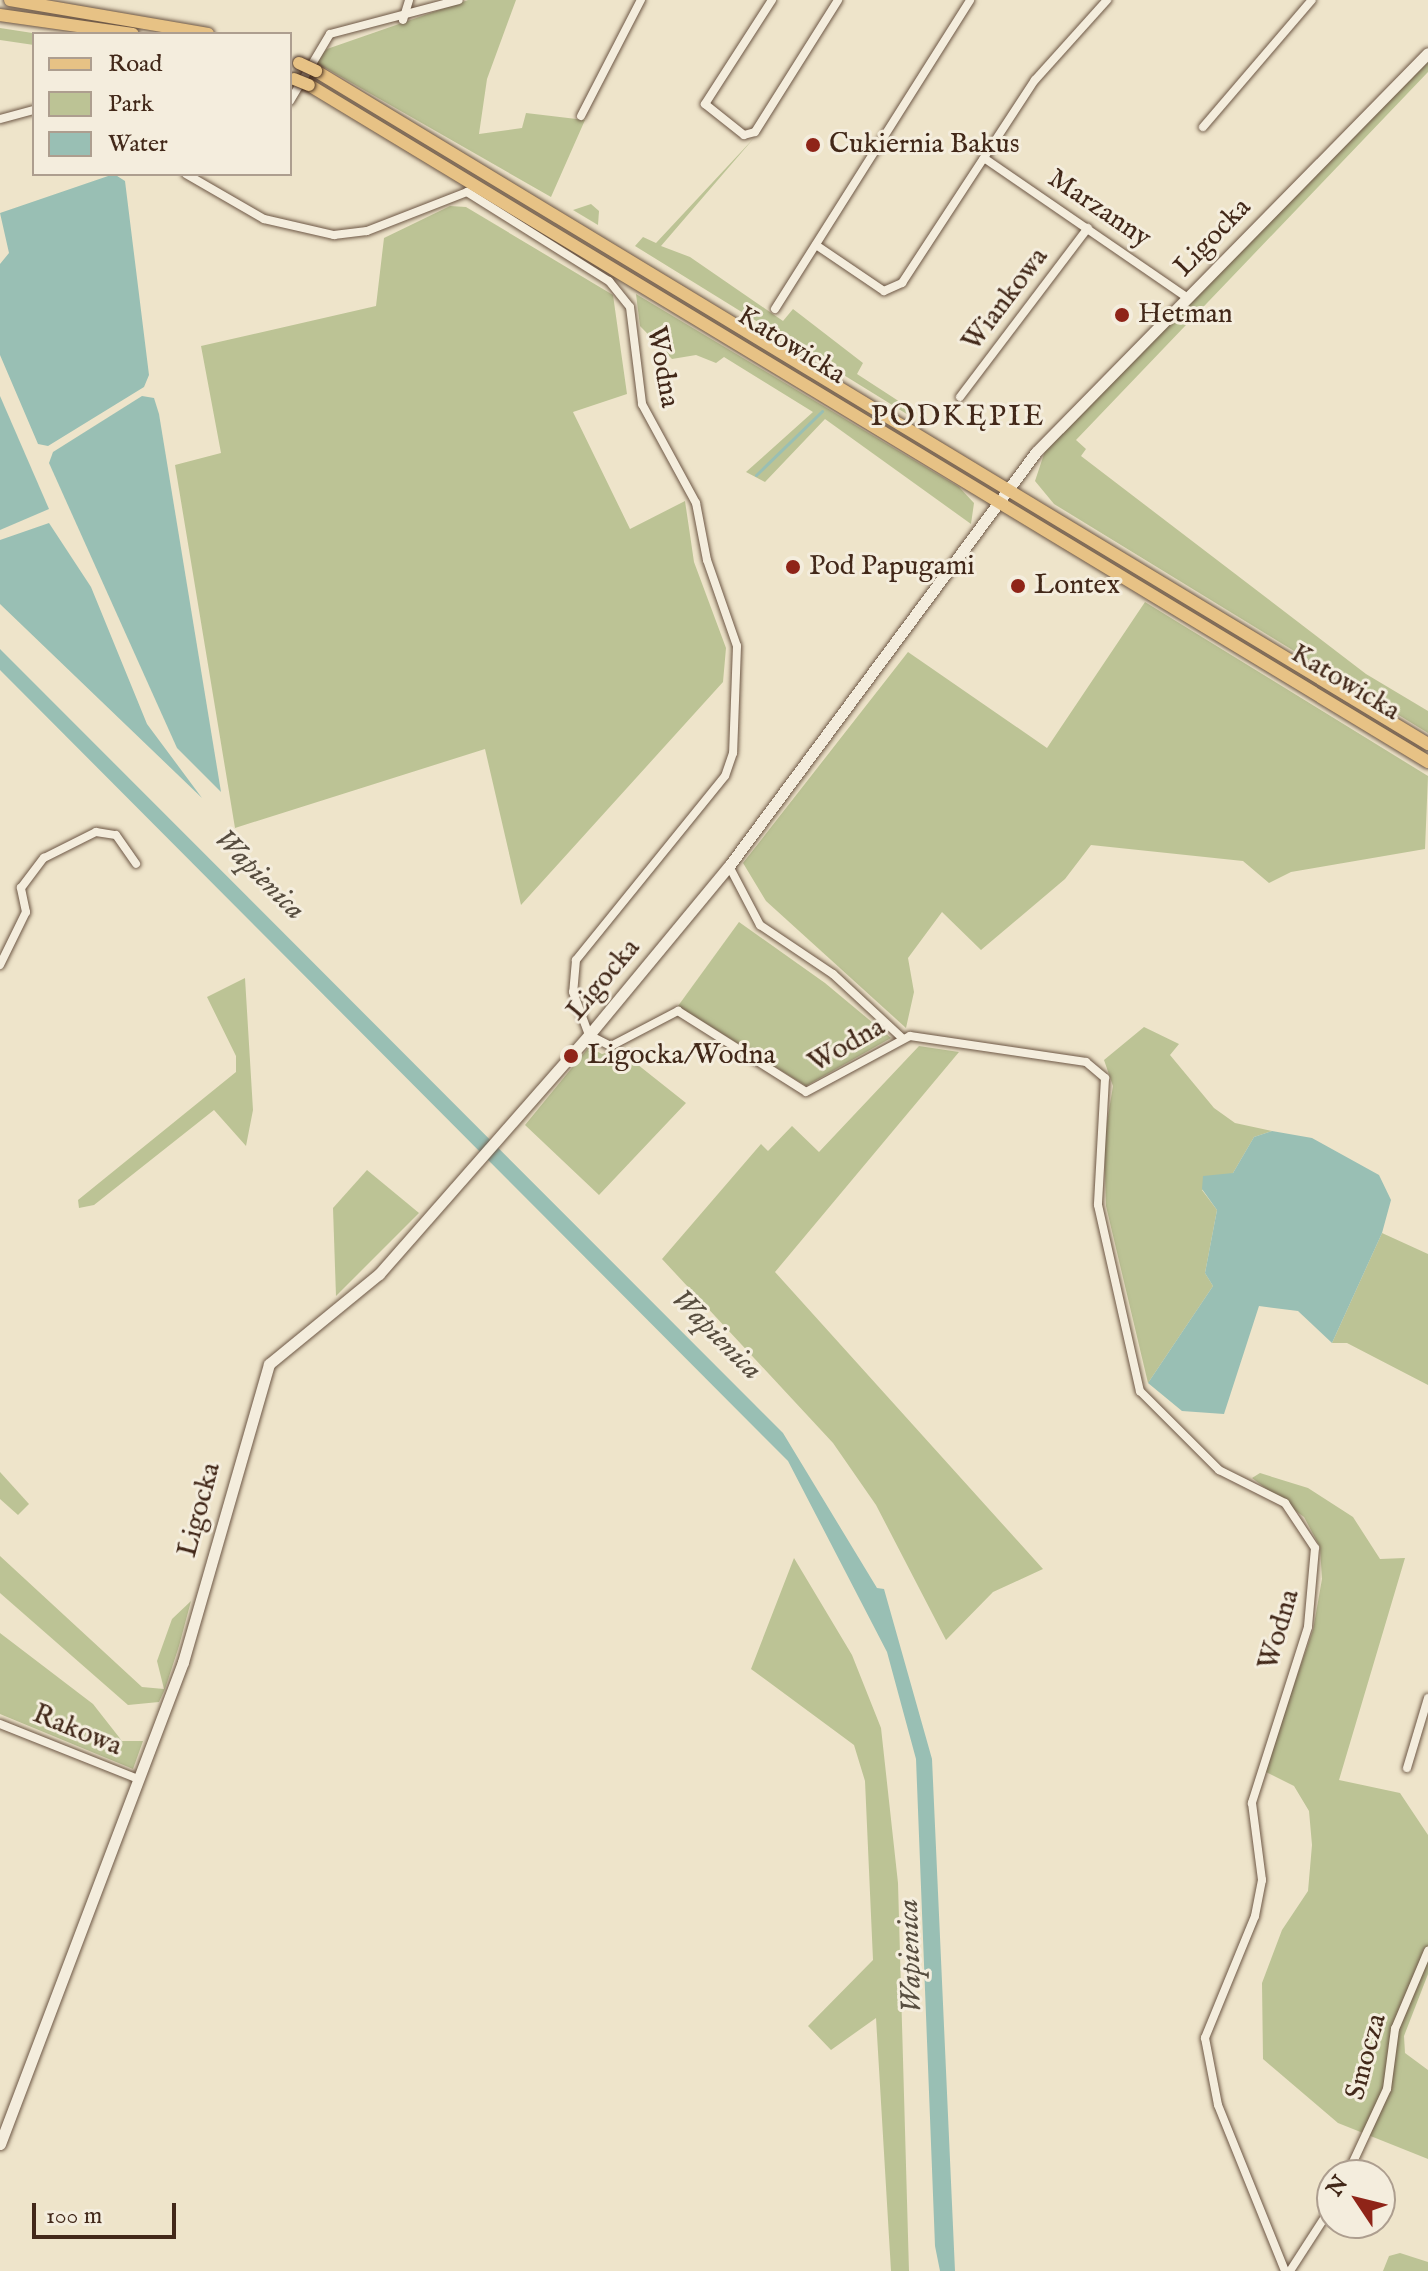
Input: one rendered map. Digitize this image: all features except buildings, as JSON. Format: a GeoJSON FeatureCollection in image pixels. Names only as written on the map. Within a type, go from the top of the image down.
{"type":"FeatureCollection","features":[{"type":"Feature","properties":{"kind":"main road"},"geometry":{"type":"LineString","coordinates":[[10,0],[196,32]]}},
{"type":"Feature","properties":{"kind":"main road"},"geometry":{"type":"LineString","coordinates":[[0,15],[119,32]]}},
{"type":"Feature","properties":{"kind":"main road","name":"Katowicka"},"geometry":{"type":"LineString","coordinates":[[294,62],[316,71],[1009,487],[1428,744]]}},
{"type":"Feature","properties":{"kind":"main road","name":"Katowicka"},"geometry":{"type":"LineString","coordinates":[[292,78],[309,85],[1428,762]]}},
{"type":"Feature","properties":{"kind":"street"},"geometry":{"type":"LineString","coordinates":[[403,20],[409,0]]}},
{"type":"Feature","properties":{"kind":"street"},"geometry":{"type":"LineString","coordinates":[[292,98],[330,34],[403,20],[459,0]]}},
{"type":"Feature","properties":{"kind":"street"},"geometry":{"type":"LineString","coordinates":[[581,116],[641,0]]}},
{"type":"Feature","properties":{"kind":"street"},"geometry":{"type":"LineString","coordinates":[[772,0],[705,104],[744,135],[755,132],[838,0]]}},
{"type":"Feature","properties":{"kind":"street"},"geometry":{"type":"LineString","coordinates":[[775,309],[970,0]]}},
{"type":"Feature","properties":{"kind":"street"},"geometry":{"type":"LineString","coordinates":[[816,245],[878,288],[894,289],[1035,80],[1107,0]]}},
{"type":"Feature","properties":{"kind":"street"},"geometry":{"type":"LineString","coordinates":[[1203,127],[1312,0]]}},
{"type":"Feature","properties":{"kind":"street","name":"Ligocka"},"geometry":{"type":"LineString","coordinates":[[0,2144],[183,1662],[269,1364],[379,1274],[589,1035],[729,866],[1009,487],[1188,298],[1428,53]]}},
{"type":"Feature","properties":{"kind":"street"},"geometry":{"type":"LineString","coordinates":[[0,119],[32,111]]}},
{"type":"Feature","properties":{"kind":"street","name":"Marzanny"},"geometry":{"type":"LineString","coordinates":[[984,158],[1188,298]]}},
{"type":"Feature","properties":{"kind":"street","name":"Wodna"},"geometry":{"type":"LineString","coordinates":[[207,178],[264,219],[334,235],[367,231],[447,193],[467,192],[609,281],[630,307],[642,404],[696,503],[737,646],[733,753],[725,776],[576,960],[573,992],[589,1035],[611,1046],[678,1011],[806,1092],[902,1038],[1086,1062],[1102,1074],[1098,1205],[1140,1391],[1219,1470],[1285,1503],[1315,1548],[1308,1627],[1252,1803],[1262,1880],[1255,1916],[1205,2038],[1218,2105],[1288,2271]]}},
{"type":"Feature","properties":{"kind":"street","name":"Wiankowa"},"geometry":{"type":"LineString","coordinates":[[960,397],[1088,228]]}},
{"type":"Feature","properties":{"kind":"street"},"geometry":{"type":"LineString","coordinates":[[0,965],[26,912],[21,888],[44,858],[96,832],[116,835],[136,864]]}},
{"type":"Feature","properties":{"kind":"street"},"geometry":{"type":"LineString","coordinates":[[729,866],[760,925],[833,974],[902,1038]]}},
{"type":"Feature","properties":{"kind":"street"},"geometry":{"type":"LineString","coordinates":[[1407,1768],[1428,1698]]}},
{"type":"Feature","properties":{"kind":"street","name":"Rakowa"},"geometry":{"type":"LineString","coordinates":[[0,1724],[138,1779]]}},
{"type":"Feature","properties":{"kind":"street","name":"Smocza"},"geometry":{"type":"LineString","coordinates":[[1354,2159],[1387,2089],[1395,2029],[1428,1951]]}},
{"type":"Feature","properties":{"kind":"street"},"geometry":{"type":"LineString","coordinates":[[1288,2271],[1316,2230]]}},
{"type":"Feature","properties":{"kind":"green space"},"geometry":{"type":"Polygon","coordinates":[[[468,0],[516,0],[487,79],[479,134],[522,128],[526,113],[585,120],[551,197],[315,62],[327,49],[468,0]]]}},
{"type":"Feature","properties":{"kind":"green space"},"geometry":{"type":"Polygon","coordinates":[[[0,28],[32,33],[32,45],[0,40],[0,28]]]}},
{"type":"Feature","properties":{"kind":"green space"},"geometry":{"type":"Polygon","coordinates":[[[1428,62],[1428,72],[1076,440],[1086,449],[1081,456],[1366,674],[1428,711],[1428,733],[1054,504],[1035,481],[1045,451],[1428,62]]]}},
{"type":"Feature","properties":{"kind":"green space"},"geometry":{"type":"Polygon","coordinates":[[[754,138],[661,246],[690,257],[783,321],[793,309],[863,363],[857,374],[917,413],[910,416],[635,246],[643,237],[656,243],[754,138]]]}},
{"type":"Feature","properties":{"kind":"green space"},"geometry":{"type":"Polygon","coordinates":[[[591,204],[599,211],[598,225],[573,210],[591,204]]]}},
{"type":"Feature","properties":{"kind":"green space"},"geometry":{"type":"Polygon","coordinates":[[[450,206],[466,207],[613,295],[627,394],[573,412],[630,529],[685,501],[694,562],[726,648],[723,682],[521,905],[485,749],[235,828],[175,465],[221,453],[201,346],[376,306],[384,238],[450,206]]]}},
{"type":"Feature","properties":{"kind":"green space"},"geometry":{"type":"Polygon","coordinates":[[[636,294],[959,487],[974,503],[971,524],[825,419],[765,482],[746,472],[813,412],[724,357],[716,363],[696,355],[672,359],[640,326],[636,294]]]}},
{"type":"Feature","properties":{"kind":"green space"},"geometry":{"type":"Polygon","coordinates":[[[1145,602],[1428,776],[1425,849],[1291,872],[1269,883],[1243,861],[1091,845],[1065,879],[981,950],[942,912],[908,958],[914,992],[906,1028],[766,901],[743,863],[908,652],[1047,748],[1145,602]]]}},
{"type":"Feature","properties":{"kind":"green space"},"geometry":{"type":"Polygon","coordinates":[[[739,922],[825,983],[891,1038],[806,1086],[678,1006],[739,922]]]}},
{"type":"Feature","properties":{"kind":"green space"},"geometry":{"type":"Polygon","coordinates":[[[245,978],[253,1110],[246,1146],[214,1110],[94,1205],[79,1208],[78,1200],[236,1072],[236,1056],[207,997],[245,978]]]}},
{"type":"Feature","properties":{"kind":"green space"},"geometry":{"type":"Polygon","coordinates":[[[1144,1027],[1179,1044],[1170,1055],[1214,1108],[1235,1123],[1272,1131],[1254,1137],[1233,1173],[1202,1190],[1217,1210],[1205,1273],[1213,1286],[1148,1383],[1106,1206],[1104,1140],[1113,1086],[1104,1060],[1144,1027]]]}},
{"type":"Feature","properties":{"kind":"green space"},"geometry":{"type":"Polygon","coordinates":[[[919,1046],[959,1052],[775,1272],[1043,1569],[993,1592],[946,1640],[876,1505],[833,1443],[662,1259],[761,1144],[768,1151],[792,1126],[819,1152],[919,1046]]]}},
{"type":"Feature","properties":{"kind":"green space"},"geometry":{"type":"Polygon","coordinates":[[[589,1047],[602,1054],[618,1049],[686,1103],[599,1195],[525,1125],[589,1047]]]}},
{"type":"Feature","properties":{"kind":"green space"},"geometry":{"type":"Polygon","coordinates":[[[367,1170],[419,1213],[336,1296],[333,1208],[367,1170]]]}},
{"type":"Feature","properties":{"kind":"green space"},"geometry":{"type":"Polygon","coordinates":[[[1382,1233],[1428,1254],[1428,1385],[1347,1343],[1332,1343],[1382,1233]]]}},
{"type":"Feature","properties":{"kind":"green space"},"geometry":{"type":"Polygon","coordinates":[[[0,1472],[29,1504],[18,1515],[0,1499],[0,1472]]]}},
{"type":"Feature","properties":{"kind":"green space"},"geometry":{"type":"Polygon","coordinates":[[[1260,1473],[1308,1488],[1353,1517],[1380,1559],[1405,1558],[1339,1780],[1400,1793],[1428,1835],[1428,1974],[1404,2036],[1405,2053],[1428,2070],[1428,2159],[1338,2123],[1263,2059],[1262,1983],[1282,1930],[1308,1891],[1312,1845],[1309,1811],[1294,1786],[1264,1771],[1313,1630],[1322,1579],[1320,1547],[1304,1517],[1252,1478],[1260,1473]]]}},
{"type":"Feature","properties":{"kind":"green space"},"geometry":{"type":"Polygon","coordinates":[[[0,1556],[142,1687],[164,1689],[157,1661],[172,1619],[191,1601],[179,1646],[165,1689],[159,1702],[128,1705],[0,1593],[0,1556]]]}},
{"type":"Feature","properties":{"kind":"green space"},"geometry":{"type":"Polygon","coordinates":[[[794,1558],[852,1655],[881,1728],[898,1883],[909,2271],[891,2271],[876,2018],[831,2050],[808,2026],[873,1960],[865,1781],[854,1745],[751,1669],[794,1558]]]}},
{"type":"Feature","properties":{"kind":"green space"},"geometry":{"type":"Polygon","coordinates":[[[0,1633],[93,1704],[122,1741],[143,1741],[133,1769],[0,1714],[0,1633]]]}},
{"type":"Feature","properties":{"kind":"green space"},"geometry":{"type":"Polygon","coordinates":[[[1400,2253],[1428,2262],[1428,2271],[1383,2271],[1389,2256],[1400,2253]]]}},
{"type":"Feature","properties":{"kind":"water"},"geometry":{"type":"Polygon","coordinates":[[[108,176],[117,176],[125,181],[149,375],[144,387],[48,446],[38,444],[0,355],[0,264],[9,253],[0,213],[108,176]]]}},
{"type":"Feature","properties":{"kind":"water"},"geometry":{"type":"Polygon","coordinates":[[[0,396],[49,509],[0,530],[0,396]]]}},
{"type":"Feature","properties":{"kind":"water"},"geometry":{"type":"Polygon","coordinates":[[[142,396],[154,398],[159,414],[221,792],[177,748],[49,463],[53,452],[142,396]]]}},
{"type":"Feature","properties":{"kind":"water"},"geometry":{"type":"Polygon","coordinates":[[[49,523],[91,587],[147,724],[202,798],[0,604],[0,540],[49,523]]]}},
{"type":"Feature","properties":{"kind":"water"},"geometry":{"type":"Polygon","coordinates":[[[0,649],[783,1433],[877,1588],[884,1589],[932,1759],[955,2271],[940,2271],[935,2246],[916,1759],[887,1652],[788,1461],[0,670],[0,649]]]}},
{"type":"Feature","properties":{"kind":"water"},"geometry":{"type":"Polygon","coordinates":[[[1272,1131],[1312,1138],[1379,1175],[1391,1200],[1382,1233],[1332,1343],[1298,1311],[1259,1306],[1224,1414],[1182,1411],[1148,1383],[1213,1286],[1205,1273],[1217,1210],[1202,1189],[1203,1176],[1233,1173],[1254,1137],[1272,1131]]]}},
{"type":"Feature","properties":{"kind":"waterway"},"geometry":{"type":"LineString","coordinates":[[756,475],[822,411]]}},
{"type":"Feature","properties":{"kind":"place","name":"Cukiernia Bakus"},"geometry":{"type":"Point","coordinates":[813,145]}},
{"type":"Feature","properties":{"kind":"place","name":"Hetman"},"geometry":{"type":"Point","coordinates":[1122,315]}},
{"type":"Feature","properties":{"kind":"place","name":"Pod Papugami"},"geometry":{"type":"Point","coordinates":[793,567]}},
{"type":"Feature","properties":{"kind":"place","name":"Lontex"},"geometry":{"type":"Point","coordinates":[1018,586]}},
{"type":"Feature","properties":{"kind":"place","name":"Ligocka/Wodna"},"geometry":{"type":"Point","coordinates":[571,1056]}},
{"type":"Feature","properties":{"kind":"district","name":"PODKĘPIE"},"geometry":{"type":"Point","coordinates":[958,417]}},
{"type":"Feature","properties":{"kind":"water label","name":"Wapienica"},"geometry":{"type":"Point","coordinates":[259,875]}},
{"type":"Feature","properties":{"kind":"water label","name":"Wapienica"},"geometry":{"type":"Point","coordinates":[716,1335]}},
{"type":"Feature","properties":{"kind":"water label","name":"Wapienica"},"geometry":{"type":"Point","coordinates":[911,1956]}}]}
